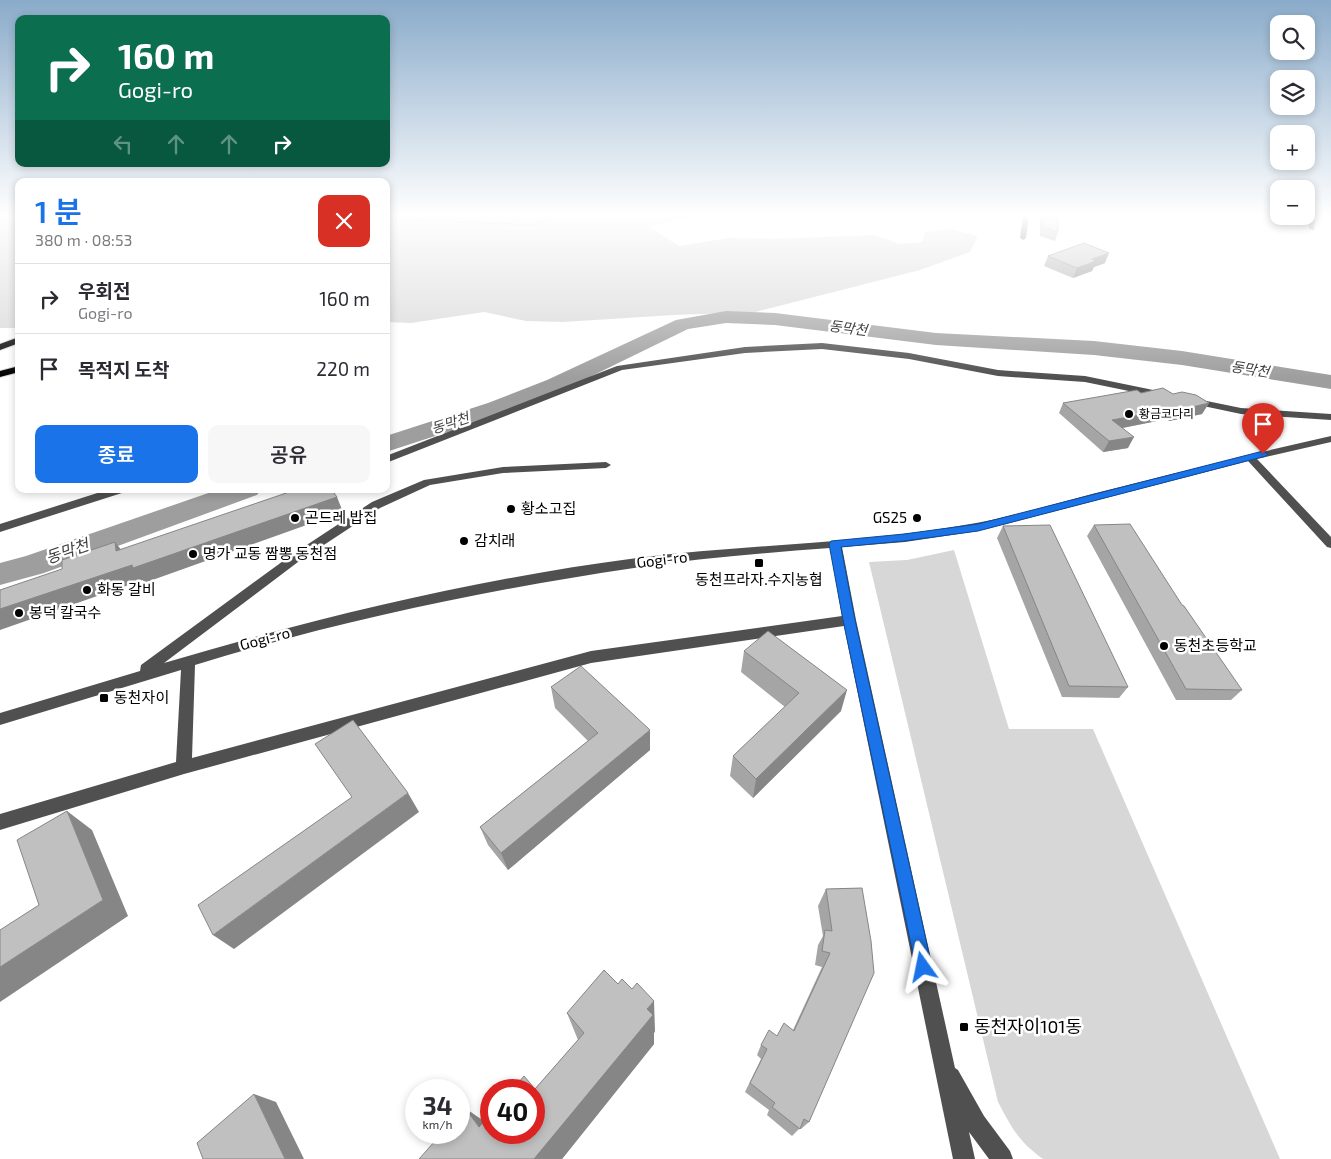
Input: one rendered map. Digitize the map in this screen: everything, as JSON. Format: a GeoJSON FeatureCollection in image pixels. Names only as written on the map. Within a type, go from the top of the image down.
{"type":"FeatureCollection","features":[{"type":"Feature","properties":{"kind":"main road"},"geometry":{"type":"LineString","coordinates":[[0,347],[15,341]]}},
{"type":"Feature","properties":{"kind":"main road"},"geometry":{"type":"LineString","coordinates":[[0,374],[15,370]]}},
{"type":"Feature","properties":{"kind":"street"},"geometry":{"type":"LineString","coordinates":[[390,458],[620,368],[745,350],[822,346],[909,356],[998,372],[1085,379],[1241,411],[1331,417]]}},
{"type":"Feature","properties":{"kind":"street","name":"Gogi-ro"},"geometry":{"type":"LineString","coordinates":[[0,718],[138,675],[346,617],[496,586],[662,560],[896,539],[978,527],[1250,457],[1331,439]]}},
{"type":"Feature","properties":{"kind":"street"},"geometry":{"type":"LineString","coordinates":[[1250,457],[1331,544]]}},
{"type":"Feature","properties":{"kind":"street"},"geometry":{"type":"LineString","coordinates":[[138,675],[294,559],[376,506],[428,482],[503,470],[606,465]]}},
{"type":"Feature","properties":{"kind":"street"},"geometry":{"type":"LineString","coordinates":[[0,528],[109,493]]}},
{"type":"Feature","properties":{"kind":"street"},"geometry":{"type":"LineString","coordinates":[[835,544],[849,620],[964,1159]]}},
{"type":"Feature","properties":{"kind":"street"},"geometry":{"type":"LineString","coordinates":[[0,822],[184,767],[591,657],[849,620]]}},
{"type":"Feature","properties":{"kind":"street"},"geometry":{"type":"LineString","coordinates":[[184,767],[188,661]]}},
{"type":"Feature","properties":{"kind":"street"},"geometry":{"type":"LineString","coordinates":[[944,1063],[976,1124],[1002,1159]]}},
{"type":"Feature","properties":{"kind":"shaded area"},"geometry":{"type":"Polygon","coordinates":[[[0,270],[15,270],[15,328],[0,328],[0,270]]]}},
{"type":"Feature","properties":{"kind":"shaded area"},"geometry":{"type":"Polygon","coordinates":[[[390,270],[920,270],[755,312],[563,322],[526,321],[484,312],[411,323],[390,322],[390,270]]]}},
{"type":"Feature","properties":{"kind":"shaded area"},"geometry":{"type":"Polygon","coordinates":[[[954,550],[1009,729],[1093,729],[1280,1159],[1043,1159],[1016,1134],[1007,1119],[998,1102],[869,562],[907,560],[954,550]]]}},
{"type":"Feature","properties":{"kind":"building"},"geometry":{"type":"Polygon","coordinates":[[[1163,388],[1173,394],[1182,392],[1196,395],[1209,403],[1176,411],[1173,409],[1112,420],[1134,437],[1109,441],[1063,403],[1137,390],[1141,393],[1163,388]]]}},
{"type":"Feature","properties":{"kind":"building"},"geometry":{"type":"Polygon","coordinates":[[[286,493],[334,493],[337,497],[133,568],[132,565],[0,609],[0,590],[62,569],[62,560],[115,542],[116,551],[286,493]]]}},
{"type":"Feature","properties":{"kind":"building"},"geometry":{"type":"Polygon","coordinates":[[[1130,524],[1182,605],[1242,690],[1186,689],[1094,525],[1130,524]]]}},
{"type":"Feature","properties":{"kind":"building"},"geometry":{"type":"Polygon","coordinates":[[[1050,525],[1128,687],[1069,686],[1003,526],[1050,525]]]}},
{"type":"Feature","properties":{"kind":"building"},"geometry":{"type":"Polygon","coordinates":[[[768,631],[847,690],[756,779],[733,756],[799,693],[744,651],[768,631]]]}},
{"type":"Feature","properties":{"kind":"building"},"geometry":{"type":"Polygon","coordinates":[[[581,666],[650,730],[501,853],[480,827],[598,733],[551,687],[581,666]]]}},
{"type":"Feature","properties":{"kind":"building"},"geometry":{"type":"Polygon","coordinates":[[[353,720],[408,793],[213,935],[198,905],[352,797],[315,744],[353,720]]]}},
{"type":"Feature","properties":{"kind":"building"},"geometry":{"type":"Polygon","coordinates":[[[67,811],[103,900],[0,967],[0,930],[39,905],[17,840],[67,811]]]}},
{"type":"Feature","properties":{"kind":"building"},"geometry":{"type":"Polygon","coordinates":[[[862,888],[871,941],[874,973],[809,1122],[804,1119],[800,1129],[772,1107],[775,1103],[750,1083],[767,1049],[761,1045],[769,1030],[777,1036],[784,1023],[794,1031],[830,953],[822,951],[825,930],[832,931],[826,889],[862,888]]]}},
{"type":"Feature","properties":{"kind":"building"},"geometry":{"type":"Polygon","coordinates":[[[604,970],[618,984],[622,979],[632,989],[637,983],[654,1001],[647,1009],[653,1015],[534,1159],[419,1159],[432,1144],[470,1144],[470,1115],[479,1127],[480,1126],[480,1144],[545,1144],[544,1079],[584,1033],[567,1013],[604,970]]]}},
{"type":"Feature","properties":{"kind":"building"},"geometry":{"type":"Polygon","coordinates":[[[254,1094],[285,1159],[203,1159],[197,1143],[254,1094]]]}},
{"type":"Feature","properties":{"kind":"waterway","name":"동막천"},"geometry":{"type":"LineString","coordinates":[[390,443],[497,408],[555,385],[683,324],[726,317],[775,319],[936,339],[1094,348],[1182,358],[1331,382]]}},
{"type":"Feature","properties":{"kind":"waterway","name":"동막천"},"geometry":{"type":"LineString","coordinates":[[0,574],[33,565],[236,493]]}},
{"type":"Feature","properties":{"kind":"place","name":"황금코다리"},"geometry":{"type":"Point","coordinates":[1129,414]}},
{"type":"Feature","properties":{"kind":"place","name":"황소고집"},"geometry":{"type":"Point","coordinates":[511,509]}},
{"type":"Feature","properties":{"kind":"place","name":"곤드레 밥집"},"geometry":{"type":"Point","coordinates":[295,518]}},
{"type":"Feature","properties":{"kind":"place","name":"GS25"},"geometry":{"type":"Point","coordinates":[917,518]}},
{"type":"Feature","properties":{"kind":"place","name":"감치래"},"geometry":{"type":"Point","coordinates":[464,541]}},
{"type":"Feature","properties":{"kind":"place","name":"명가 교동 짬뽕 동천점"},"geometry":{"type":"Point","coordinates":[193,554]}},
{"type":"Feature","properties":{"kind":"place","name":"동천프라자.수지농협"},"geometry":{"type":"Point","coordinates":[759,563]}},
{"type":"Feature","properties":{"kind":"place","name":"화동 갈비"},"geometry":{"type":"Point","coordinates":[87,590]}},
{"type":"Feature","properties":{"kind":"place","name":"봉덕 칼국수"},"geometry":{"type":"Point","coordinates":[19,613]}},
{"type":"Feature","properties":{"kind":"place","name":"동천초등학교"},"geometry":{"type":"Point","coordinates":[1164,646]}},
{"type":"Feature","properties":{"kind":"place","name":"동천자이"},"geometry":{"type":"Point","coordinates":[104,698]}},
{"type":"Feature","properties":{"kind":"place","name":"동천자이101동"},"geometry":{"type":"Point","coordinates":[964,1027]}},
{"type":"Feature","properties":{"kind":"route"},"geometry":{"type":"LineString","coordinates":[[923,967],[849,620],[835,544],[904,538],[978,527],[1263,454]]}}]}
